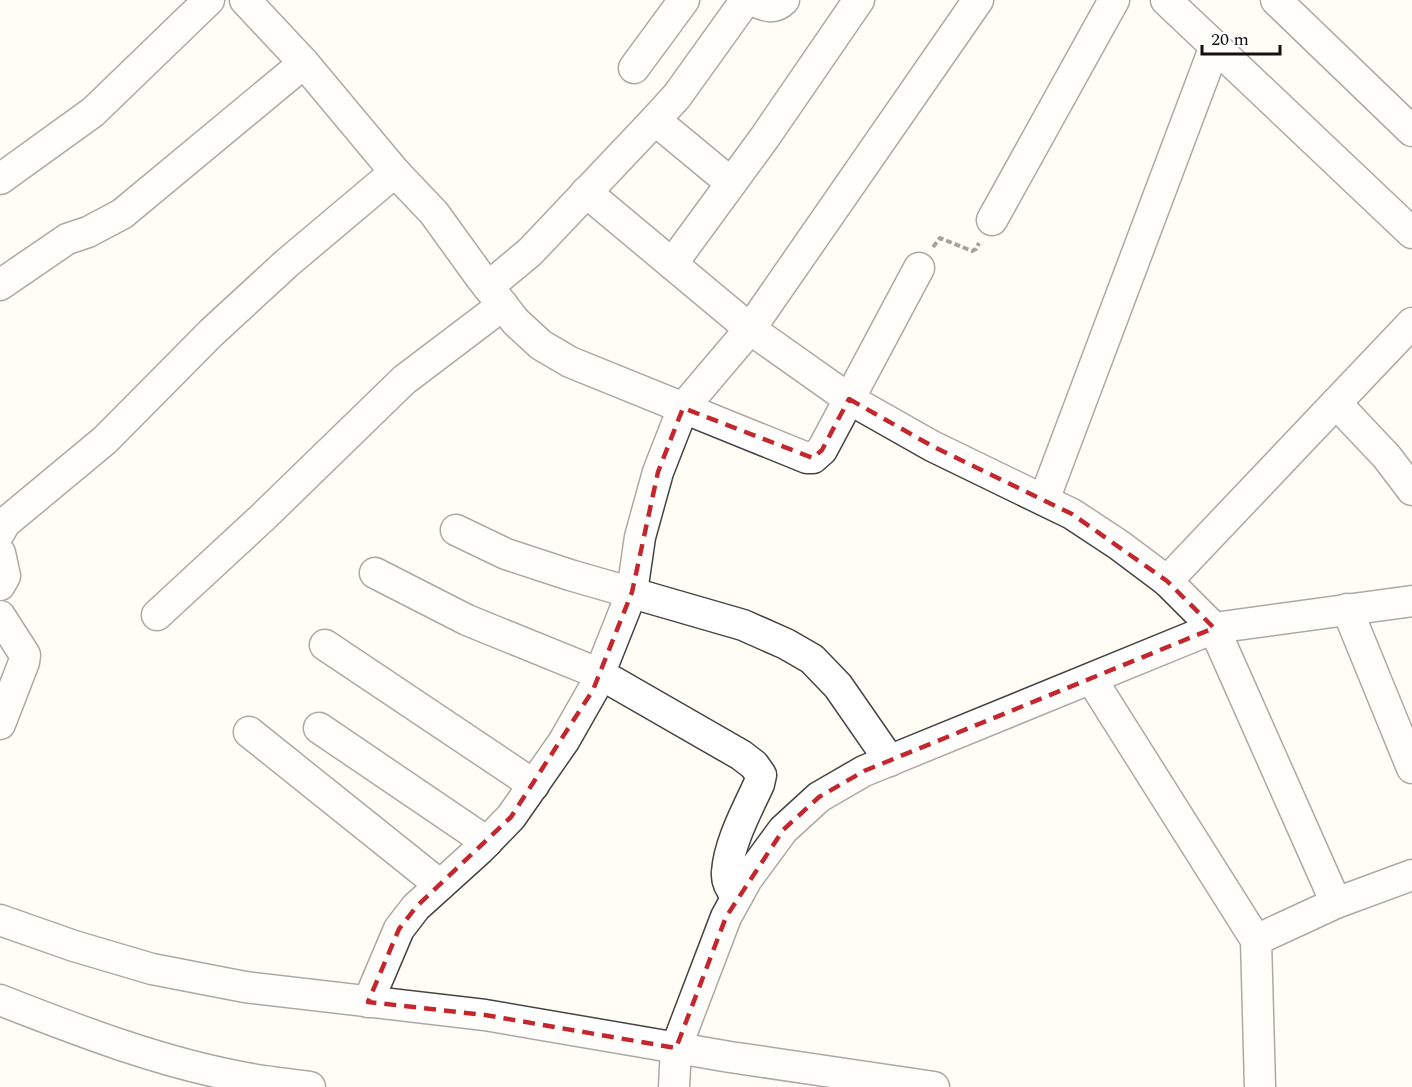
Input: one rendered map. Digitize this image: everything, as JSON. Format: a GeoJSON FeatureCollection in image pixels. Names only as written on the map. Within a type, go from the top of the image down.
{"type":"FeatureCollection","features":[{"type":"Feature","properties":{"kind":"street"},"geometry":{"type":"LineString","coordinates":[[0,179],[93,112],[209,0]]}},
{"type":"Feature","properties":{"kind":"street"},"geometry":{"type":"LineString","coordinates":[[245,0],[304,63],[395,172],[434,213],[516,322],[542,345],[570,362],[807,458],[813,458],[822,450],[919,268]]}},
{"type":"Feature","properties":{"kind":"street"},"geometry":{"type":"LineString","coordinates":[[634,68],[684,0]]}},
{"type":"Feature","properties":{"kind":"street"},"geometry":{"type":"LineString","coordinates":[[157,615],[495,296],[530,252],[677,96],[742,4],[750,0],[765,7],[772,7],[784,0]]}},
{"type":"Feature","properties":{"kind":"street"},"geometry":{"type":"LineString","coordinates":[[672,264],[765,137],[859,0]]}},
{"type":"Feature","properties":{"kind":"street"},"geometry":{"type":"LineString","coordinates":[[368,1002],[399,929],[416,907],[511,817],[564,741],[593,690],[632,592],[640,537],[658,472],[683,408],[750,329],[978,0]]}},
{"type":"Feature","properties":{"kind":"street"},"geometry":{"type":"LineString","coordinates":[[992,220],[1114,0]]}},
{"type":"Feature","properties":{"kind":"street"},"geometry":{"type":"LineString","coordinates":[[1166,0],[1412,233]]}},
{"type":"Feature","properties":{"kind":"street"},"geometry":{"type":"LineString","coordinates":[[1276,0],[1412,131]]}},
{"type":"Feature","properties":{"kind":"street"},"geometry":{"type":"LineString","coordinates":[[1044,500],[1215,46]]}},
{"type":"Feature","properties":{"kind":"street"},"geometry":{"type":"LineString","coordinates":[[0,285],[67,239],[88,232],[122,214],[304,63]]}},
{"type":"Feature","properties":{"kind":"street"},"geometry":{"type":"LineString","coordinates":[[655,120],[731,183]]}},
{"type":"Feature","properties":{"kind":"street"},"geometry":{"type":"LineString","coordinates":[[0,532],[4,523],[105,440],[211,333],[287,262],[395,172]]}},
{"type":"Feature","properties":{"kind":"street"},"geometry":{"type":"LineString","coordinates":[[586,192],[750,329],[849,399],[932,446],[1082,520],[1167,581],[1214,628],[1336,903]]}},
{"type":"Feature","properties":{"kind":"street"},"geometry":{"type":"LineString","coordinates":[[1167,581],[1412,323]]}},
{"type":"Feature","properties":{"kind":"street"},"geometry":{"type":"LineString","coordinates":[[1336,403],[1387,457],[1412,490]]}},
{"type":"Feature","properties":{"kind":"street"},"geometry":{"type":"LineString","coordinates":[[456,530],[506,554],[743,625],[786,644],[812,659],[838,686],[890,761]]}},
{"type":"Feature","properties":{"kind":"street"},"geometry":{"type":"LineString","coordinates":[[0,553],[5,576],[0,585]]}},
{"type":"Feature","properties":{"kind":"street"},"geometry":{"type":"LineString","coordinates":[[375,573],[467,620],[600,674],[741,755],[754,765],[761,775],[736,836],[727,873],[731,891],[737,897]]}},
{"type":"Feature","properties":{"kind":"street"},"geometry":{"type":"LineString","coordinates":[[675,1067],[726,917],[747,879],[783,830],[819,797],[864,771],[1092,680],[1214,628],[1412,601]]}},
{"type":"Feature","properties":{"kind":"street"},"geometry":{"type":"LineString","coordinates":[[1347,609],[1412,768]]}},
{"type":"Feature","properties":{"kind":"street"},"geometry":{"type":"LineString","coordinates":[[0,616],[22,649],[24,662],[0,724]]}},
{"type":"Feature","properties":{"kind":"street"},"geometry":{"type":"LineString","coordinates":[[325,645],[534,784]]}},
{"type":"Feature","properties":{"kind":"street"},"geometry":{"type":"LineString","coordinates":[[1092,680],[1256,940],[1260,1087]]}},
{"type":"Feature","properties":{"kind":"street"},"geometry":{"type":"LineString","coordinates":[[319,728],[487,842]]}},
{"type":"Feature","properties":{"kind":"street"},"geometry":{"type":"LineString","coordinates":[[249,732],[440,885]]}},
{"type":"Feature","properties":{"kind":"street"},"geometry":{"type":"LineString","coordinates":[[1256,940],[1336,903],[1412,875]]}},
{"type":"Feature","properties":{"kind":"street"},"geometry":{"type":"LineString","coordinates":[[0,920],[74,946],[152,969],[245,987],[485,1015],[675,1067],[934,1087]]}},
{"type":"Feature","properties":{"kind":"street"},"geometry":{"type":"LineString","coordinates":[[0,1000],[82,1032],[176,1061],[245,1078],[310,1087]]}},
{"type":"Feature","properties":{"kind":"path"},"geometry":{"type":"LineString","coordinates":[[919,268],[940,238],[968,250],[976,249],[992,220]]}},
{"type":"Feature","properties":{"kind":"highlighted area"},"geometry":{"type":"Polygon","coordinates":[[[849,399],[932,446],[1072,514],[1167,581],[1214,628],[864,771],[819,797],[783,830],[726,917],[676,1048],[485,1015],[368,1002],[399,929],[416,907],[511,817],[593,690],[632,592],[658,472],[683,408],[813,458],[822,450],[849,399]]]}}]}
